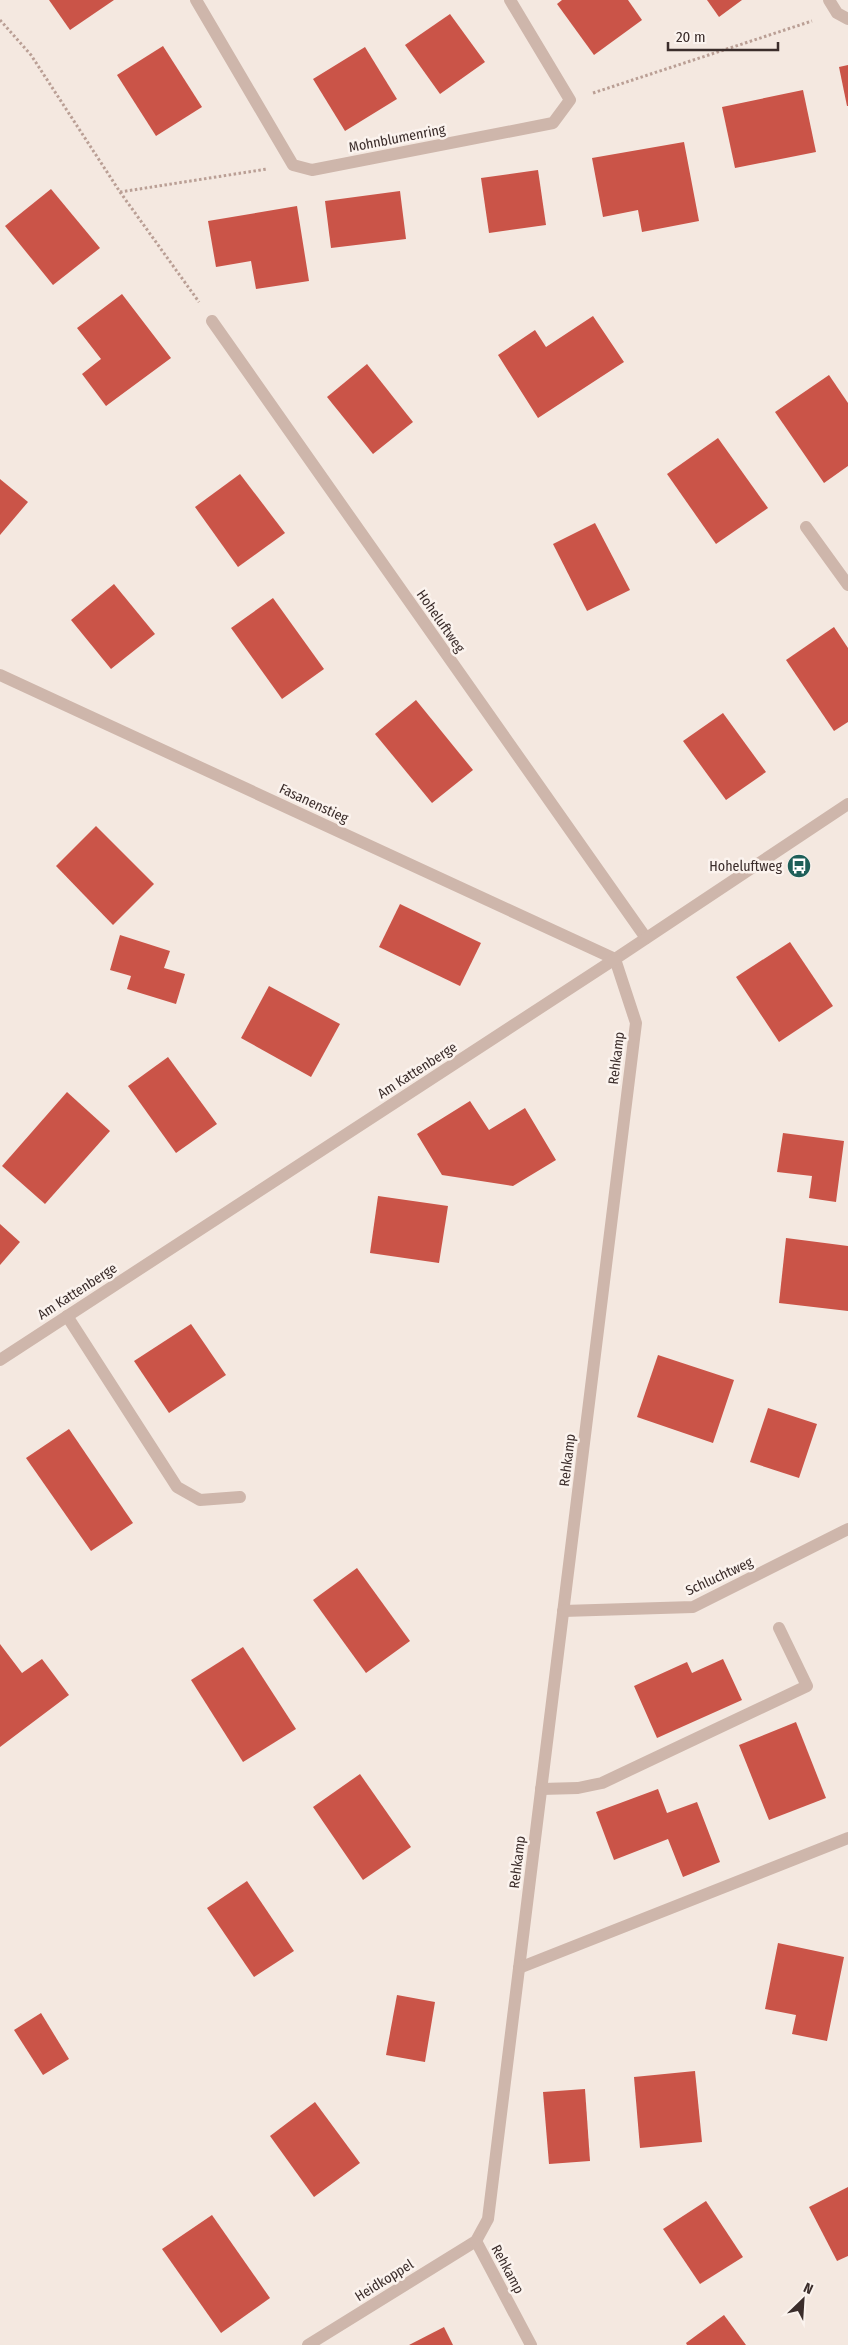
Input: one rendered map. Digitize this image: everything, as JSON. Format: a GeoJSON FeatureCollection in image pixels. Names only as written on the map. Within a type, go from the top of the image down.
{"type":"FeatureCollection","features":[{"type":"Feature","properties":{"kind":"street"},"geometry":{"type":"LineString","coordinates":[[196,0],[293,165]]}},
{"type":"Feature","properties":{"kind":"street"},"geometry":{"type":"LineString","coordinates":[[510,0],[570,100]]}},
{"type":"Feature","properties":{"kind":"street"},"geometry":{"type":"LineString","coordinates":[[829,0],[842,16]]}},
{"type":"Feature","properties":{"kind":"street","name":"Mohnblumenring"},"geometry":{"type":"LineString","coordinates":[[293,165],[312,170],[553,123],[570,100]]}},
{"type":"Feature","properties":{"kind":"street","name":"Hoheluftweg"},"geometry":{"type":"LineString","coordinates":[[212,321],[646,938]]}},
{"type":"Feature","properties":{"kind":"street"},"geometry":{"type":"LineString","coordinates":[[806,527],[848,586]]}},
{"type":"Feature","properties":{"kind":"street","name":"Fasanenstieg"},"geometry":{"type":"LineString","coordinates":[[0,675],[615,959]]}},
{"type":"Feature","properties":{"kind":"street","name":"Am Kattenberge"},"geometry":{"type":"LineString","coordinates":[[0,1360],[615,959],[848,804]]}},
{"type":"Feature","properties":{"kind":"street","name":"Rehkamp"},"geometry":{"type":"LineString","coordinates":[[531,2345],[476,2241],[488,2219],[636,1022],[615,959]]}},
{"type":"Feature","properties":{"kind":"street"},"geometry":{"type":"LineString","coordinates":[[67,1316],[177,1487],[200,1500],[240,1497]]}},
{"type":"Feature","properties":{"kind":"street","name":"Schluchtweg"},"geometry":{"type":"LineString","coordinates":[[563,1611],[694,1607],[848,1528]]}},
{"type":"Feature","properties":{"kind":"street"},"geometry":{"type":"LineString","coordinates":[[541,1789],[578,1788],[602,1783],[806,1686],[779,1628]]}},
{"type":"Feature","properties":{"kind":"street"},"geometry":{"type":"LineString","coordinates":[[519,1968],[848,1838]]}},
{"type":"Feature","properties":{"kind":"street","name":"Heidkoppel"},"geometry":{"type":"LineString","coordinates":[[308,2345],[476,2241]]}},
{"type":"Feature","properties":{"kind":"path"},"geometry":{"type":"LineString","coordinates":[[570,100],[842,16]]}},
{"type":"Feature","properties":{"kind":"path"},"geometry":{"type":"LineString","coordinates":[[0,20],[31,55],[120,192],[212,321]]}},
{"type":"Feature","properties":{"kind":"path"},"geometry":{"type":"LineString","coordinates":[[120,192],[293,165]]}},
{"type":"Feature","properties":{"kind":"building"},"geometry":{"type":"Polygon","coordinates":[[[49,0],[114,0],[70,30],[49,0]]]}},
{"type":"Feature","properties":{"kind":"building"},"geometry":{"type":"Polygon","coordinates":[[[562,0],[628,0],[642,20],[594,55],[557,4],[562,0]]]}},
{"type":"Feature","properties":{"kind":"building"},"geometry":{"type":"Polygon","coordinates":[[[707,0],[742,0],[719,17],[707,0]]]}},
{"type":"Feature","properties":{"kind":"building"},"geometry":{"type":"Polygon","coordinates":[[[450,14],[485,62],[440,94],[405,45],[450,14]]]}},
{"type":"Feature","properties":{"kind":"building"},"geometry":{"type":"Polygon","coordinates":[[[163,46],[202,107],[156,136],[117,75],[163,46]]]}},
{"type":"Feature","properties":{"kind":"building"},"geometry":{"type":"Polygon","coordinates":[[[365,47],[397,99],[345,131],[313,79],[365,47]]]}},
{"type":"Feature","properties":{"kind":"building"},"geometry":{"type":"Polygon","coordinates":[[[848,65],[848,106],[847,106],[839,67],[848,65]]]}},
{"type":"Feature","properties":{"kind":"building"},"geometry":{"type":"Polygon","coordinates":[[[803,90],[816,152],[735,168],[722,107],[803,90]]]}},
{"type":"Feature","properties":{"kind":"building"},"geometry":{"type":"Polygon","coordinates":[[[684,142],[699,221],[642,232],[638,210],[603,217],[592,158],[684,142]]]}},
{"type":"Feature","properties":{"kind":"building"},"geometry":{"type":"Polygon","coordinates":[[[538,170],[546,225],[489,233],[481,178],[538,170]]]}},
{"type":"Feature","properties":{"kind":"building"},"geometry":{"type":"Polygon","coordinates":[[[51,189],[100,248],[53,285],[5,226],[51,189]]]}},
{"type":"Feature","properties":{"kind":"building"},"geometry":{"type":"Polygon","coordinates":[[[400,191],[406,239],[331,248],[325,201],[400,191]]]}},
{"type":"Feature","properties":{"kind":"building"},"geometry":{"type":"Polygon","coordinates":[[[297,206],[309,281],[256,289],[251,261],[216,267],[208,221],[297,206]]]}},
{"type":"Feature","properties":{"kind":"building"},"geometry":{"type":"Polygon","coordinates":[[[122,294],[171,358],[106,406],[82,374],[101,359],[77,328],[122,294]]]}},
{"type":"Feature","properties":{"kind":"building"},"geometry":{"type":"Polygon","coordinates":[[[593,316],[624,362],[538,418],[498,355],[535,330],[546,347],[593,316]]]}},
{"type":"Feature","properties":{"kind":"building"},"geometry":{"type":"Polygon","coordinates":[[[367,364],[413,422],[373,454],[327,397],[367,364]]]}},
{"type":"Feature","properties":{"kind":"building"},"geometry":{"type":"Polygon","coordinates":[[[829,375],[848,403],[848,466],[824,483],[775,412],[829,375]]]}},
{"type":"Feature","properties":{"kind":"building"},"geometry":{"type":"Polygon","coordinates":[[[718,438],[768,508],[716,544],[667,474],[718,438]]]}},
{"type":"Feature","properties":{"kind":"building"},"geometry":{"type":"Polygon","coordinates":[[[240,474],[285,533],[238,567],[195,507],[240,474]]]}},
{"type":"Feature","properties":{"kind":"building"},"geometry":{"type":"Polygon","coordinates":[[[0,479],[28,502],[0,535],[0,479]]]}},
{"type":"Feature","properties":{"kind":"building"},"geometry":{"type":"Polygon","coordinates":[[[595,523],[630,590],[587,611],[553,544],[595,523]]]}},
{"type":"Feature","properties":{"kind":"building"},"geometry":{"type":"Polygon","coordinates":[[[114,584],[155,634],[111,669],[71,620],[114,584]]]}},
{"type":"Feature","properties":{"kind":"building"},"geometry":{"type":"Polygon","coordinates":[[[273,598],[324,669],[282,699],[231,628],[273,598]]]}},
{"type":"Feature","properties":{"kind":"building"},"geometry":{"type":"Polygon","coordinates":[[[834,627],[848,648],[848,722],[834,731],[786,660],[834,627]]]}},
{"type":"Feature","properties":{"kind":"building"},"geometry":{"type":"Polygon","coordinates":[[[416,700],[473,770],[432,803],[375,734],[416,700]]]}},
{"type":"Feature","properties":{"kind":"building"},"geometry":{"type":"Polygon","coordinates":[[[723,713],[766,772],[726,800],[683,741],[723,713]]]}},
{"type":"Feature","properties":{"kind":"building"},"geometry":{"type":"Polygon","coordinates":[[[96,826],[154,884],[113,925],[56,866],[96,826]]]}},
{"type":"Feature","properties":{"kind":"building"},"geometry":{"type":"Polygon","coordinates":[[[400,904],[481,943],[460,986],[379,947],[400,904]]]}},
{"type":"Feature","properties":{"kind":"building"},"geometry":{"type":"Polygon","coordinates":[[[120,935],[170,951],[164,968],[185,974],[176,1004],[127,989],[131,976],[110,970],[120,935]]]}},
{"type":"Feature","properties":{"kind":"building"},"geometry":{"type":"Polygon","coordinates":[[[790,942],[833,1006],[779,1042],[736,977],[790,942]]]}},
{"type":"Feature","properties":{"kind":"building"},"geometry":{"type":"Polygon","coordinates":[[[269,986],[340,1024],[311,1077],[241,1038],[269,986]]]}},
{"type":"Feature","properties":{"kind":"building"},"geometry":{"type":"Polygon","coordinates":[[[168,1057],[217,1124],[176,1153],[128,1086],[168,1057]]]}},
{"type":"Feature","properties":{"kind":"building"},"geometry":{"type":"Polygon","coordinates":[[[67,1092],[110,1131],[45,1204],[2,1166],[67,1092]]]}},
{"type":"Feature","properties":{"kind":"building"},"geometry":{"type":"Polygon","coordinates":[[[470,1101],[489,1130],[525,1108],[556,1160],[513,1186],[442,1175],[417,1134],[470,1101]]]}},
{"type":"Feature","properties":{"kind":"building"},"geometry":{"type":"Polygon","coordinates":[[[783,1133],[844,1141],[836,1202],[809,1198],[812,1176],[777,1172],[783,1133]]]}},
{"type":"Feature","properties":{"kind":"building"},"geometry":{"type":"Polygon","coordinates":[[[378,1196],[448,1206],[439,1263],[370,1253],[378,1196]]]}},
{"type":"Feature","properties":{"kind":"building"},"geometry":{"type":"Polygon","coordinates":[[[0,1224],[20,1242],[0,1265],[0,1224]]]}},
{"type":"Feature","properties":{"kind":"building"},"geometry":{"type":"Polygon","coordinates":[[[786,1238],[848,1246],[848,1311],[779,1303],[786,1238]]]}},
{"type":"Feature","properties":{"kind":"building"},"geometry":{"type":"Polygon","coordinates":[[[191,1324],[226,1375],[169,1413],[134,1361],[191,1324]]]}},
{"type":"Feature","properties":{"kind":"building"},"geometry":{"type":"Polygon","coordinates":[[[658,1355],[734,1380],[713,1443],[637,1417],[658,1355]]]}},
{"type":"Feature","properties":{"kind":"building"},"geometry":{"type":"Polygon","coordinates":[[[768,1408],[817,1424],[799,1478],[750,1462],[768,1408]]]}},
{"type":"Feature","properties":{"kind":"building"},"geometry":{"type":"Polygon","coordinates":[[[69,1429],[133,1523],[91,1551],[26,1458],[69,1429]]]}},
{"type":"Feature","properties":{"kind":"building"},"geometry":{"type":"Polygon","coordinates":[[[357,1568],[410,1641],[366,1673],[313,1600],[357,1568]]]}},
{"type":"Feature","properties":{"kind":"building"},"geometry":{"type":"Polygon","coordinates":[[[0,1644],[22,1673],[42,1659],[69,1695],[0,1747],[0,1644]]]}},
{"type":"Feature","properties":{"kind":"building"},"geometry":{"type":"Polygon","coordinates":[[[243,1647],[296,1729],[243,1762],[191,1680],[243,1647]]]}},
{"type":"Feature","properties":{"kind":"building"},"geometry":{"type":"Polygon","coordinates":[[[723,1659],[742,1700],[657,1738],[634,1686],[687,1662],[692,1673],[723,1659]]]}},
{"type":"Feature","properties":{"kind":"building"},"geometry":{"type":"Polygon","coordinates":[[[796,1722],[826,1798],[769,1820],[739,1745],[796,1722]]]}},
{"type":"Feature","properties":{"kind":"building"},"geometry":{"type":"Polygon","coordinates":[[[360,1774],[411,1847],[363,1880],[313,1807],[360,1774]]]}},
{"type":"Feature","properties":{"kind":"building"},"geometry":{"type":"Polygon","coordinates":[[[658,1789],[667,1813],[697,1802],[720,1862],[683,1877],[668,1839],[614,1860],[596,1812],[658,1789]]]}},
{"type":"Feature","properties":{"kind":"building"},"geometry":{"type":"Polygon","coordinates":[[[247,1881],[294,1951],[254,1977],[207,1908],[247,1881]]]}},
{"type":"Feature","properties":{"kind":"building"},"geometry":{"type":"Polygon","coordinates":[[[778,1943],[844,1957],[827,2041],[792,2034],[796,2015],[765,2009],[778,1943]]]}},
{"type":"Feature","properties":{"kind":"building"},"geometry":{"type":"Polygon","coordinates":[[[397,1995],[435,2002],[425,2062],[386,2055],[397,1995]]]}},
{"type":"Feature","properties":{"kind":"building"},"geometry":{"type":"Polygon","coordinates":[[[41,2013],[69,2059],[43,2075],[14,2030],[41,2013]]]}},
{"type":"Feature","properties":{"kind":"building"},"geometry":{"type":"Polygon","coordinates":[[[695,2071],[702,2142],[640,2148],[634,2077],[695,2071]]]}},
{"type":"Feature","properties":{"kind":"building"},"geometry":{"type":"Polygon","coordinates":[[[585,2089],[590,2161],[549,2164],[543,2092],[585,2089]]]}},
{"type":"Feature","properties":{"kind":"building"},"geometry":{"type":"Polygon","coordinates":[[[315,2102],[360,2163],[314,2197],[270,2136],[315,2102]]]}},
{"type":"Feature","properties":{"kind":"building"},"geometry":{"type":"Polygon","coordinates":[[[848,2187],[848,2256],[837,2261],[809,2207],[848,2187]]]}},
{"type":"Feature","properties":{"kind":"building"},"geometry":{"type":"Polygon","coordinates":[[[706,2201],[743,2257],[700,2284],[663,2229],[706,2201]]]}},
{"type":"Feature","properties":{"kind":"building"},"geometry":{"type":"Polygon","coordinates":[[[212,2215],[270,2298],[221,2333],[162,2249],[212,2215]]]}},
{"type":"Feature","properties":{"kind":"building"},"geometry":{"type":"Polygon","coordinates":[[[724,2315],[746,2345],[687,2345],[686,2343],[724,2315]]]}},
{"type":"Feature","properties":{"kind":"building"},"geometry":{"type":"Polygon","coordinates":[[[444,2327],[453,2345],[409,2345],[444,2327]]]}},
{"type":"Feature","properties":{"kind":"place","name":"Hoheluftweg"},"geometry":{"type":"Point","coordinates":[799,866]}}]}
